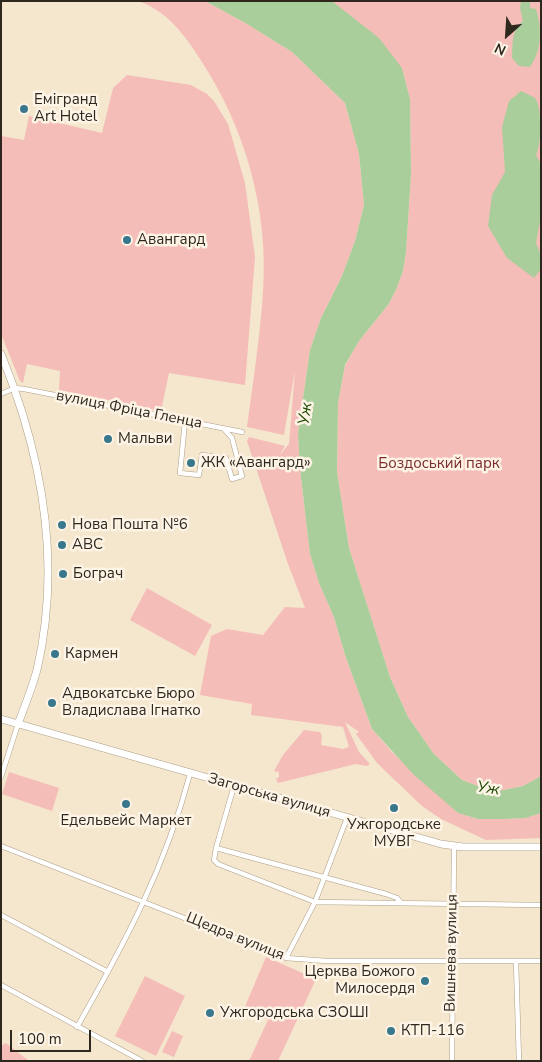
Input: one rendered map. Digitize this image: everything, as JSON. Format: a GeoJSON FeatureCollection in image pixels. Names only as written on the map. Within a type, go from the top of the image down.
{"type":"FeatureCollection","features":[{"type":"Feature","properties":{"kind":"street"},"geometry":{"type":"LineString","coordinates":[[1,354],[15,388],[40,473],[48,552],[40,656],[1,777]]}},
{"type":"Feature","properties":{"kind":"street"},"geometry":{"type":"LineString","coordinates":[[1,394],[15,388]]}},
{"type":"Feature","properties":{"kind":"street","name":"вулиця Фріца Гленца"},"geometry":{"type":"LineString","coordinates":[[15,388],[242,432]]}},
{"type":"Feature","properties":{"kind":"street"},"geometry":{"type":"LineString","coordinates":[[185,421],[180,473],[199,475],[202,455],[226,458],[232,479],[242,476],[232,438],[224,429]]}},
{"type":"Feature","properties":{"kind":"street","name":"Загорська вулиця"},"geometry":{"type":"LineString","coordinates":[[1,719],[190,774],[454,846],[541,847]]}},
{"type":"Feature","properties":{"kind":"street"},"geometry":{"type":"LineString","coordinates":[[77,1027],[145,902],[171,836],[190,774]]}},
{"type":"Feature","properties":{"kind":"street"},"geometry":{"type":"LineString","coordinates":[[234,786],[214,856],[218,864],[315,902],[541,905]]}},
{"type":"Feature","properties":{"kind":"street"},"geometry":{"type":"LineString","coordinates":[[286,958],[315,902],[347,818]]}},
{"type":"Feature","properties":{"kind":"street","name":"Щедра вулиця"},"geometry":{"type":"LineString","coordinates":[[1,846],[286,958],[327,961],[541,961]]}},
{"type":"Feature","properties":{"kind":"street","name":"Вишнева вулиця"},"geometry":{"type":"LineString","coordinates":[[452,1061],[454,846]]}},
{"type":"Feature","properties":{"kind":"street"},"geometry":{"type":"LineString","coordinates":[[216,848],[386,894],[396,898],[401,903]]}},
{"type":"Feature","properties":{"kind":"street"},"geometry":{"type":"LineString","coordinates":[[1,915],[108,972]]}},
{"type":"Feature","properties":{"kind":"street"},"geometry":{"type":"LineString","coordinates":[[516,961],[519,1061]]}},
{"type":"Feature","properties":{"kind":"street"},"geometry":{"type":"LineString","coordinates":[[1,985],[142,1061]]}},
{"type":"Feature","properties":{"kind":"green space"},"geometry":{"type":"Polygon","coordinates":[[[137,1],[205,1],[292,52],[345,103],[359,154],[364,205],[355,241],[342,276],[321,318],[310,350],[298,433],[300,469],[310,554],[319,583],[334,617],[345,655],[372,729],[392,752],[458,813],[478,819],[503,819],[526,818],[541,813],[541,838],[486,840],[441,819],[422,806],[377,763],[356,734],[359,732],[345,722],[359,752],[370,764],[367,766],[356,764],[278,783],[276,779],[279,777],[279,772],[274,771],[283,755],[304,730],[320,732],[322,736],[321,745],[343,749],[349,747],[343,727],[251,715],[252,704],[200,695],[211,636],[227,629],[263,635],[285,607],[305,608],[288,564],[247,441],[249,437],[285,446],[279,456],[289,444],[295,370],[284,435],[247,427],[260,326],[264,261],[258,200],[251,170],[230,113],[216,85],[194,50],[181,32],[165,16],[137,1]]]}},
{"type":"Feature","properties":{"kind":"green space","name":"Боздоський парк"},"geometry":{"type":"Polygon","coordinates":[[[332,1],[541,1],[541,776],[523,786],[494,792],[462,780],[434,754],[408,717],[390,677],[349,548],[337,472],[338,403],[345,366],[359,341],[388,305],[403,271],[411,174],[410,99],[402,68],[332,1]]]}},
{"type":"Feature","properties":{"kind":"green space","name":"Авангард"},"geometry":{"type":"Polygon","coordinates":[[[127,75],[191,85],[207,94],[214,101],[228,124],[245,183],[255,257],[245,385],[169,373],[161,411],[59,390],[60,371],[27,364],[23,383],[20,381],[1,334],[1,136],[24,140],[29,116],[102,133],[113,88],[127,75]]]}},
{"type":"Feature","properties":{"kind":"green space"},"geometry":{"type":"Polygon","coordinates":[[[147,588],[212,625],[195,656],[130,620],[147,588]]]}},
{"type":"Feature","properties":{"kind":"green space"},"geometry":{"type":"Polygon","coordinates":[[[9,772],[59,788],[52,811],[2,794],[9,772]]]}},
{"type":"Feature","properties":{"kind":"green space"},"geometry":{"type":"Polygon","coordinates":[[[266,957],[316,979],[278,1061],[249,1061],[268,1020],[244,1009],[266,957]]]}},
{"type":"Feature","properties":{"kind":"green space"},"geometry":{"type":"Polygon","coordinates":[[[145,976],[185,996],[156,1056],[115,1036],[145,976]]]}},
{"type":"Feature","properties":{"kind":"green space"},"geometry":{"type":"Polygon","coordinates":[[[172,1031],[183,1036],[174,1057],[162,1052],[172,1031]]]}},
{"type":"Feature","properties":{"kind":"green space"},"geometry":{"type":"Polygon","coordinates":[[[6,1043],[29,1061],[1,1061],[1,1046],[6,1043]]]}},
{"type":"Feature","properties":{"kind":"water","name":"Уж"},"geometry":{"type":"Polygon","coordinates":[[[205,1],[332,1],[379,38],[402,68],[410,99],[411,174],[403,271],[388,305],[359,341],[345,365],[338,403],[337,472],[349,548],[390,677],[408,717],[434,754],[462,780],[494,792],[523,786],[541,776],[541,813],[526,818],[478,819],[458,813],[413,774],[372,729],[345,655],[334,617],[319,583],[310,554],[300,469],[298,433],[310,350],[321,318],[342,276],[355,241],[364,205],[359,154],[345,103],[292,52],[205,1]]]}},
{"type":"Feature","properties":{"kind":"water"},"geometry":{"type":"Polygon","coordinates":[[[521,1],[530,1],[530,8],[536,9],[540,31],[539,46],[530,67],[519,66],[512,58],[516,29],[523,21],[520,8],[521,1]]]}},
{"type":"Feature","properties":{"kind":"water"},"geometry":{"type":"Polygon","coordinates":[[[521,91],[535,98],[540,117],[540,134],[536,155],[541,164],[541,216],[536,243],[541,255],[541,269],[534,278],[507,258],[488,226],[492,195],[505,172],[502,127],[509,101],[521,91]]]}},
{"type":"Feature","properties":{"kind":"place","name":"Емігранд Art Hotel"},"geometry":{"type":"Point","coordinates":[24,109]}},
{"type":"Feature","properties":{"kind":"place","name":"Авангард"},"geometry":{"type":"Point","coordinates":[127,240]}},
{"type":"Feature","properties":{"kind":"place","name":"Мальви"},"geometry":{"type":"Point","coordinates":[108,439]}},
{"type":"Feature","properties":{"kind":"place","name":"ЖК «Авангард»"},"geometry":{"type":"Point","coordinates":[191,463]}},
{"type":"Feature","properties":{"kind":"place","name":"Нова Пошта №6"},"geometry":{"type":"Point","coordinates":[62,525]}},
{"type":"Feature","properties":{"kind":"place","name":"ABC"},"geometry":{"type":"Point","coordinates":[62,545]}},
{"type":"Feature","properties":{"kind":"place","name":"Бограч"},"geometry":{"type":"Point","coordinates":[63,574]}},
{"type":"Feature","properties":{"kind":"place","name":"Кармен"},"geometry":{"type":"Point","coordinates":[55,654]}},
{"type":"Feature","properties":{"kind":"place","name":"Адвокатське Бюро Владислава Ігнатко"},"geometry":{"type":"Point","coordinates":[52,703]}},
{"type":"Feature","properties":{"kind":"place","name":"Едельвейс Маркет"},"geometry":{"type":"Point","coordinates":[126,804]}},
{"type":"Feature","properties":{"kind":"place","name":"Ужгородське МУВГ"},"geometry":{"type":"Point","coordinates":[394,808]}},
{"type":"Feature","properties":{"kind":"place","name":"Церква Божого Милосердя"},"geometry":{"type":"Point","coordinates":[425,981]}},
{"type":"Feature","properties":{"kind":"place","name":"Ужгородська СЗОШІ"},"geometry":{"type":"Point","coordinates":[210,1013]}},
{"type":"Feature","properties":{"kind":"place","name":"КТП-116"},"geometry":{"type":"Point","coordinates":[391,1031]}}]}
